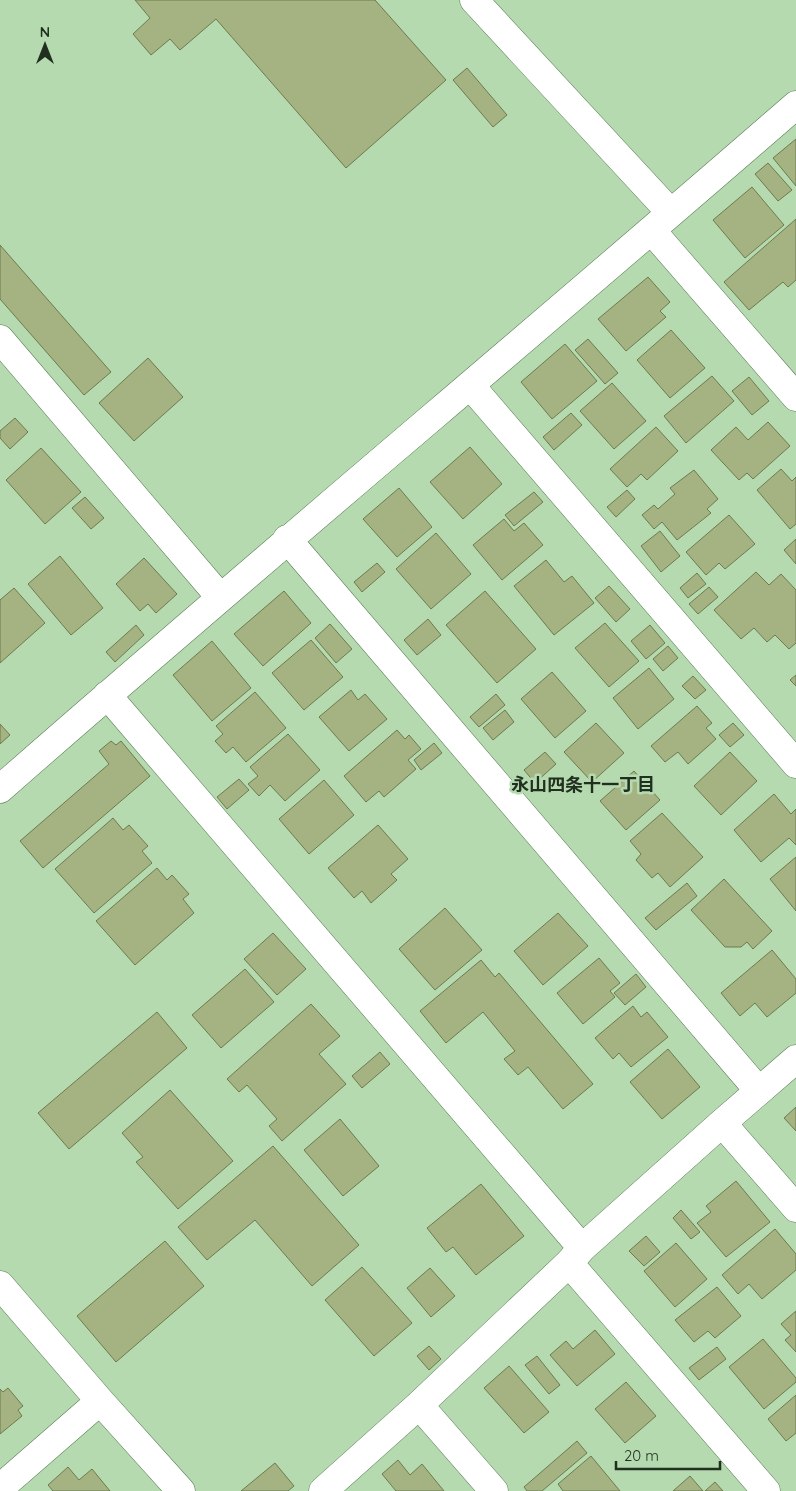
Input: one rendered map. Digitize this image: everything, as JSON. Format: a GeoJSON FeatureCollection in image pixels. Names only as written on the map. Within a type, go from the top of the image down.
{"type":"FeatureCollection","features":[{"type":"Feature","properties":{"kind":"street"},"geometry":{"type":"LineString","coordinates":[[474,0],[662,222],[796,397]]}},
{"type":"Feature","properties":{"kind":"street"},"geometry":{"type":"LineString","coordinates":[[0,789],[220,597],[662,222],[796,105]]}},
{"type":"Feature","properties":{"kind":"street"},"geometry":{"type":"LineString","coordinates":[[0,339],[220,597]]}},
{"type":"Feature","properties":{"kind":"street"},"geometry":{"type":"LineString","coordinates":[[470,385],[796,764]]}},
{"type":"Feature","properties":{"kind":"street"},"geometry":{"type":"LineString","coordinates":[[287,540],[759,1091]]}},
{"type":"Feature","properties":{"kind":"street"},"geometry":{"type":"LineString","coordinates":[[107,695],[575,1255],[766,1491]]}},
{"type":"Feature","properties":{"kind":"street"},"geometry":{"type":"LineString","coordinates":[[323,1491],[419,1405],[575,1255],[796,1059]]}},
{"type":"Feature","properties":{"kind":"street"},"geometry":{"type":"LineString","coordinates":[[722,1123],[796,1208]]}},
{"type":"Feature","properties":{"kind":"street"},"geometry":{"type":"LineString","coordinates":[[0,1285],[180,1491]]}},
{"type":"Feature","properties":{"kind":"street"},"geometry":{"type":"LineString","coordinates":[[0,1488],[100,1401]]}},
{"type":"Feature","properties":{"kind":"street"},"geometry":{"type":"LineString","coordinates":[[419,1405],[494,1491]]}},
{"type":"Feature","properties":{"kind":"building"},"geometry":{"type":"Polygon","coordinates":[[[135,0],[375,0],[446,80],[346,168],[216,19],[180,50],[170,39],[151,55],[133,34],[150,18],[135,0]]]}},
{"type":"Feature","properties":{"kind":"building"},"geometry":{"type":"Polygon","coordinates":[[[467,68],[507,115],[493,127],[453,80],[467,68]]]}},
{"type":"Feature","properties":{"kind":"building"},"geometry":{"type":"Polygon","coordinates":[[[796,139],[796,186],[773,158],[796,139]]]}},
{"type":"Feature","properties":{"kind":"building"},"geometry":{"type":"Polygon","coordinates":[[[768,163],[792,190],[778,201],[755,174],[768,163]]]}},
{"type":"Feature","properties":{"kind":"building"},"geometry":{"type":"Polygon","coordinates":[[[752,187],[784,225],[745,258],[713,220],[752,187]]]}},
{"type":"Feature","properties":{"kind":"building"},"geometry":{"type":"Polygon","coordinates":[[[796,219],[796,280],[788,287],[783,282],[749,310],[724,282],[796,219]]]}},
{"type":"Feature","properties":{"kind":"building"},"geometry":{"type":"Polygon","coordinates":[[[0,245],[111,372],[84,395],[0,299],[0,245]]]}},
{"type":"Feature","properties":{"kind":"building"},"geometry":{"type":"Polygon","coordinates":[[[648,277],[670,302],[660,311],[666,317],[626,351],[598,319],[648,277]]]}},
{"type":"Feature","properties":{"kind":"building"},"geometry":{"type":"Polygon","coordinates":[[[671,330],[705,368],[670,398],[637,360],[671,330]]]}},
{"type":"Feature","properties":{"kind":"building"},"geometry":{"type":"Polygon","coordinates":[[[588,339],[618,373],[605,384],[575,350],[588,339]]]}},
{"type":"Feature","properties":{"kind":"building"},"geometry":{"type":"Polygon","coordinates":[[[565,344],[597,381],[552,419],[521,382],[565,344]]]}},
{"type":"Feature","properties":{"kind":"building"},"geometry":{"type":"Polygon","coordinates":[[[148,358],[183,397],[134,441],[99,403],[148,358]]]}},
{"type":"Feature","properties":{"kind":"building"},"geometry":{"type":"Polygon","coordinates":[[[712,376],[734,401],[686,443],[664,416],[712,376]]]}},
{"type":"Feature","properties":{"kind":"building"},"geometry":{"type":"Polygon","coordinates":[[[749,377],[769,401],[752,415],[732,391],[749,377]]]}},
{"type":"Feature","properties":{"kind":"building"},"geometry":{"type":"Polygon","coordinates":[[[612,383],[646,421],[614,449],[580,411],[612,383]]]}},
{"type":"Feature","properties":{"kind":"building"},"geometry":{"type":"Polygon","coordinates":[[[571,413],[582,425],[554,450],[543,437],[571,413]]]}},
{"type":"Feature","properties":{"kind":"building"},"geometry":{"type":"Polygon","coordinates":[[[15,418],[28,432],[10,449],[0,438],[0,431],[15,418]]]}},
{"type":"Feature","properties":{"kind":"building"},"geometry":{"type":"Polygon","coordinates":[[[768,422],[790,446],[753,479],[747,473],[739,480],[711,450],[736,427],[748,440],[768,422]]]}},
{"type":"Feature","properties":{"kind":"building"},"geometry":{"type":"Polygon","coordinates":[[[656,427],[678,451],[647,480],[641,474],[627,487],[610,469],[656,427]]]}},
{"type":"Feature","properties":{"kind":"building"},"geometry":{"type":"Polygon","coordinates":[[[470,447],[502,484],[463,519],[430,482],[470,447]]]}},
{"type":"Feature","properties":{"kind":"building"},"geometry":{"type":"Polygon","coordinates":[[[41,448],[81,492],[45,524],[6,480],[41,448]]]}},
{"type":"Feature","properties":{"kind":"building"},"geometry":{"type":"Polygon","coordinates":[[[781,469],[792,481],[796,477],[796,524],[790,529],[757,490],[781,469]]]}},
{"type":"Feature","properties":{"kind":"building"},"geometry":{"type":"Polygon","coordinates":[[[694,470],[718,499],[707,509],[711,513],[677,540],[662,522],[654,529],[642,515],[654,505],[658,509],[675,494],[670,488],[694,470]]]}},
{"type":"Feature","properties":{"kind":"building"},"geometry":{"type":"Polygon","coordinates":[[[399,488],[432,527],[397,557],[363,519],[399,488]]]}},
{"type":"Feature","properties":{"kind":"building"},"geometry":{"type":"Polygon","coordinates":[[[627,490],[635,499],[616,517],[607,507],[627,490]]]}},
{"type":"Feature","properties":{"kind":"building"},"geometry":{"type":"Polygon","coordinates":[[[534,492],[543,502],[514,526],[505,515],[534,492]]]}},
{"type":"Feature","properties":{"kind":"building"},"geometry":{"type":"Polygon","coordinates":[[[85,497],[104,518],[91,529],[72,508],[85,497]]]}},
{"type":"Feature","properties":{"kind":"building"},"geometry":{"type":"Polygon","coordinates":[[[729,515],[755,544],[725,569],[719,563],[706,575],[686,552],[729,515]]]}},
{"type":"Feature","properties":{"kind":"building"},"geometry":{"type":"Polygon","coordinates":[[[504,519],[514,531],[524,523],[543,545],[502,580],[473,545],[504,519]]]}},
{"type":"Feature","properties":{"kind":"building"},"geometry":{"type":"Polygon","coordinates":[[[660,531],[680,556],[661,572],[641,546],[660,531]]]}},
{"type":"Feature","properties":{"kind":"building"},"geometry":{"type":"Polygon","coordinates":[[[436,533],[471,574],[431,609],[396,569],[436,533]]]}},
{"type":"Feature","properties":{"kind":"building"},"geometry":{"type":"Polygon","coordinates":[[[796,539],[796,564],[784,550],[796,539]]]}},
{"type":"Feature","properties":{"kind":"building"},"geometry":{"type":"Polygon","coordinates":[[[60,556],[103,608],[71,635],[28,584],[60,556]]]}},
{"type":"Feature","properties":{"kind":"building"},"geometry":{"type":"Polygon","coordinates":[[[144,558],[177,594],[156,613],[148,604],[140,611],[116,584],[144,558]]]}},
{"type":"Feature","properties":{"kind":"building"},"geometry":{"type":"Polygon","coordinates":[[[546,560],[564,582],[572,576],[594,603],[554,635],[514,586],[546,560]]]}},
{"type":"Feature","properties":{"kind":"building"},"geometry":{"type":"Polygon","coordinates":[[[377,563],[385,572],[362,592],[354,582],[377,563]]]}},
{"type":"Feature","properties":{"kind":"building"},"geometry":{"type":"Polygon","coordinates":[[[756,572],[769,585],[781,574],[796,590],[796,643],[789,649],[775,635],[767,642],[754,628],[741,639],[714,610],[756,572]]]}},
{"type":"Feature","properties":{"kind":"building"},"geometry":{"type":"Polygon","coordinates":[[[697,573],[706,584],[688,598],[680,588],[697,573]]]}},
{"type":"Feature","properties":{"kind":"building"},"geometry":{"type":"Polygon","coordinates":[[[609,586],[630,609],[616,622],[595,598],[609,586]]]}},
{"type":"Feature","properties":{"kind":"building"},"geometry":{"type":"Polygon","coordinates":[[[709,587],[718,597],[698,614],[689,604],[709,587]]]}},
{"type":"Feature","properties":{"kind":"building"},"geometry":{"type":"Polygon","coordinates":[[[14,588],[45,623],[0,663],[0,600],[14,588]]]}},
{"type":"Feature","properties":{"kind":"building"},"geometry":{"type":"Polygon","coordinates":[[[284,591],[311,623],[263,666],[234,634],[284,591]]]}},
{"type":"Feature","properties":{"kind":"building"},"geometry":{"type":"Polygon","coordinates":[[[485,591],[536,649],[497,683],[446,625],[485,591]]]}},
{"type":"Feature","properties":{"kind":"building"},"geometry":{"type":"Polygon","coordinates":[[[428,619],[441,635],[417,655],[404,640],[428,619]]]}},
{"type":"Feature","properties":{"kind":"building"},"geometry":{"type":"Polygon","coordinates":[[[605,623],[639,661],[609,687],[575,648],[605,623]]]}},
{"type":"Feature","properties":{"kind":"building"},"geometry":{"type":"Polygon","coordinates":[[[330,624],[352,649],[336,663],[315,638],[330,624]]]}},
{"type":"Feature","properties":{"kind":"building"},"geometry":{"type":"Polygon","coordinates":[[[136,625],[144,635],[115,662],[106,652],[136,625]]]}},
{"type":"Feature","properties":{"kind":"building"},"geometry":{"type":"Polygon","coordinates":[[[650,625],[665,643],[646,659],[631,641],[650,625]]]}},
{"type":"Feature","properties":{"kind":"building"},"geometry":{"type":"Polygon","coordinates":[[[311,640],[343,677],[304,710],[272,673],[311,640]]]}},
{"type":"Feature","properties":{"kind":"building"},"geometry":{"type":"Polygon","coordinates":[[[212,641],[251,688],[212,721],[173,675],[212,641]]]}},
{"type":"Feature","properties":{"kind":"building"},"geometry":{"type":"Polygon","coordinates":[[[668,646],[678,658],[663,671],[653,659],[668,646]]]}},
{"type":"Feature","properties":{"kind":"building"},"geometry":{"type":"Polygon","coordinates":[[[649,668],[674,699],[638,729],[613,698],[649,668]]]}},
{"type":"Feature","properties":{"kind":"building"},"geometry":{"type":"Polygon","coordinates":[[[552,672],[586,711],[555,738],[521,699],[552,672]]]}},
{"type":"Feature","properties":{"kind":"building"},"geometry":{"type":"Polygon","coordinates":[[[796,675],[796,686],[790,680],[796,675]]]}},
{"type":"Feature","properties":{"kind":"building"},"geometry":{"type":"Polygon","coordinates":[[[693,676],[706,690],[695,699],[682,686],[693,676]]]}},
{"type":"Feature","properties":{"kind":"building"},"geometry":{"type":"Polygon","coordinates":[[[351,690],[358,700],[365,694],[387,719],[349,751],[319,717],[351,690]]]}},
{"type":"Feature","properties":{"kind":"building"},"geometry":{"type":"Polygon","coordinates":[[[255,692],[286,728],[246,762],[233,747],[226,753],[215,741],[223,734],[216,726],[255,692]]]}},
{"type":"Feature","properties":{"kind":"building"},"geometry":{"type":"Polygon","coordinates":[[[496,694],[505,705],[479,727],[470,717],[496,694]]]}},
{"type":"Feature","properties":{"kind":"building"},"geometry":{"type":"Polygon","coordinates":[[[697,706],[712,723],[706,728],[716,739],[688,764],[678,752],[665,762],[651,746],[697,706]]]}},
{"type":"Feature","properties":{"kind":"building"},"geometry":{"type":"Polygon","coordinates":[[[505,710],[514,722],[493,740],[483,728],[505,710]]]}},
{"type":"Feature","properties":{"kind":"building"},"geometry":{"type":"Polygon","coordinates":[[[596,723],[624,753],[592,782],[564,752],[596,723]]]}},
{"type":"Feature","properties":{"kind":"building"},"geometry":{"type":"Polygon","coordinates":[[[733,723],[744,735],[730,747],[719,735],[733,723]]]}},
{"type":"Feature","properties":{"kind":"building"},"geometry":{"type":"Polygon","coordinates":[[[0,724],[10,735],[0,744],[0,724]]]}},
{"type":"Feature","properties":{"kind":"building"},"geometry":{"type":"Polygon","coordinates":[[[397,730],[405,739],[409,735],[421,749],[408,760],[416,769],[384,797],[379,791],[366,802],[344,776],[397,730]]]}},
{"type":"Feature","properties":{"kind":"building"},"geometry":{"type":"Polygon","coordinates":[[[288,734],[320,770],[285,801],[270,785],[259,796],[248,784],[258,776],[250,767],[288,734]]]}},
{"type":"Feature","properties":{"kind":"building"},"geometry":{"type":"Polygon","coordinates":[[[111,741],[116,745],[121,741],[150,776],[43,868],[20,841],[109,764],[99,751],[111,741]]]}},
{"type":"Feature","properties":{"kind":"building"},"geometry":{"type":"Polygon","coordinates":[[[434,743],[442,753],[421,770],[414,760],[434,743]]]}},
{"type":"Feature","properties":{"kind":"building"},"geometry":{"type":"Polygon","coordinates":[[[545,752],[556,764],[535,783],[524,770],[545,752]]]}},
{"type":"Feature","properties":{"kind":"building"},"geometry":{"type":"Polygon","coordinates":[[[730,752],[757,781],[721,815],[694,786],[730,752]]]}},
{"type":"Feature","properties":{"kind":"building"},"geometry":{"type":"Polygon","coordinates":[[[634,771],[660,800],[626,830],[600,801],[634,771]]]}},
{"type":"Feature","properties":{"kind":"building"},"geometry":{"type":"Polygon","coordinates":[[[239,779],[249,790],[227,809],[217,797],[239,779]]]}},
{"type":"Feature","properties":{"kind":"building"},"geometry":{"type":"Polygon","coordinates":[[[324,780],[354,815],[309,854],[279,819],[324,780]]]}},
{"type":"Feature","properties":{"kind":"building"},"geometry":{"type":"Polygon","coordinates":[[[774,794],[791,814],[796,809],[796,845],[789,838],[761,862],[734,830],[774,794]]]}},
{"type":"Feature","properties":{"kind":"building"},"geometry":{"type":"Polygon","coordinates":[[[662,813],[703,857],[670,887],[658,873],[652,878],[636,860],[641,854],[630,841],[662,813]]]}},
{"type":"Feature","properties":{"kind":"building"},"geometry":{"type":"Polygon","coordinates":[[[113,818],[123,830],[129,825],[148,846],[142,851],[152,863],[94,913],[55,869],[113,818]]]}},
{"type":"Feature","properties":{"kind":"building"},"geometry":{"type":"Polygon","coordinates":[[[378,825],[408,859],[391,874],[397,880],[371,903],[362,891],[354,898],[328,868],[378,825]]]}},
{"type":"Feature","properties":{"kind":"building"},"geometry":{"type":"Polygon","coordinates":[[[796,857],[796,911],[770,879],[796,857]]]}},
{"type":"Feature","properties":{"kind":"building"},"geometry":{"type":"Polygon","coordinates":[[[157,868],[167,880],[172,875],[189,894],[183,899],[194,913],[135,965],[96,921],[157,868]]]}},
{"type":"Feature","properties":{"kind":"building"},"geometry":{"type":"Polygon","coordinates":[[[724,879],[772,931],[753,949],[747,942],[741,947],[725,947],[691,910],[724,879]]]}},
{"type":"Feature","properties":{"kind":"building"},"geometry":{"type":"Polygon","coordinates":[[[687,883],[697,896],[656,930],[645,918],[687,883]]]}},
{"type":"Feature","properties":{"kind":"building"},"geometry":{"type":"Polygon","coordinates":[[[445,908],[482,950],[435,990],[399,949],[445,908]]]}},
{"type":"Feature","properties":{"kind":"building"},"geometry":{"type":"Polygon","coordinates":[[[558,913],[588,946],[543,985],[514,951],[558,913]]]}},
{"type":"Feature","properties":{"kind":"building"},"geometry":{"type":"Polygon","coordinates":[[[273,933],[306,969],[277,995],[244,959],[273,933]]]}},
{"type":"Feature","properties":{"kind":"building"},"geometry":{"type":"Polygon","coordinates":[[[772,950],[796,979],[796,993],[767,1017],[755,1003],[740,1016],[721,993],[772,950]]]}},
{"type":"Feature","properties":{"kind":"building"},"geometry":{"type":"Polygon","coordinates":[[[599,958],[620,983],[610,991],[615,997],[583,1024],[557,993],[599,958]]]}},
{"type":"Feature","properties":{"kind":"building"},"geometry":{"type":"Polygon","coordinates":[[[481,960],[495,977],[499,973],[593,1084],[563,1109],[528,1067],[518,1075],[504,1059],[515,1051],[483,1012],[446,1043],[420,1011],[481,960]]]}},
{"type":"Feature","properties":{"kind":"building"},"geometry":{"type":"Polygon","coordinates":[[[245,969],[274,1002],[221,1048],[192,1015],[245,969]]]}},
{"type":"Feature","properties":{"kind":"building"},"geometry":{"type":"Polygon","coordinates":[[[636,974],[646,987],[625,1005],[614,993],[636,974]]]}},
{"type":"Feature","properties":{"kind":"building"},"geometry":{"type":"Polygon","coordinates":[[[311,1004],[340,1036],[319,1054],[346,1084],[282,1141],[269,1126],[277,1119],[247,1085],[239,1092],[227,1079],[311,1004]]]}},
{"type":"Feature","properties":{"kind":"building"},"geometry":{"type":"Polygon","coordinates":[[[633,1006],[641,1017],[647,1012],[668,1037],[631,1067],[619,1053],[613,1059],[595,1038],[633,1006]]]}},
{"type":"Feature","properties":{"kind":"building"},"geometry":{"type":"Polygon","coordinates":[[[157,1012],[187,1048],[69,1149],[38,1113],[157,1012]]]}},
{"type":"Feature","properties":{"kind":"building"},"geometry":{"type":"Polygon","coordinates":[[[668,1049],[700,1087],[662,1119],[630,1082],[668,1049]]]}},
{"type":"Feature","properties":{"kind":"building"},"geometry":{"type":"Polygon","coordinates":[[[380,1052],[390,1064],[362,1088],[352,1076],[380,1052]]]}},
{"type":"Feature","properties":{"kind":"building"},"geometry":{"type":"Polygon","coordinates":[[[170,1090],[233,1161],[178,1209],[136,1162],[143,1157],[122,1133],[170,1090]]]}},
{"type":"Feature","properties":{"kind":"building"},"geometry":{"type":"Polygon","coordinates":[[[796,1107],[796,1131],[784,1118],[796,1107]]]}},
{"type":"Feature","properties":{"kind":"building"},"geometry":{"type":"Polygon","coordinates":[[[340,1119],[379,1166],[343,1196],[304,1150],[340,1119]]]}},
{"type":"Feature","properties":{"kind":"building"},"geometry":{"type":"Polygon","coordinates":[[[273,1146],[359,1245],[312,1286],[255,1220],[207,1260],[178,1227],[273,1146]]]}},
{"type":"Feature","properties":{"kind":"building"},"geometry":{"type":"Polygon","coordinates":[[[736,1181],[770,1222],[726,1257],[697,1223],[711,1212],[706,1206],[736,1181]]]}},
{"type":"Feature","properties":{"kind":"building"},"geometry":{"type":"Polygon","coordinates":[[[481,1184],[524,1236],[476,1275],[453,1247],[446,1252],[427,1228],[481,1184]]]}},
{"type":"Feature","properties":{"kind":"building"},"geometry":{"type":"Polygon","coordinates":[[[681,1210],[700,1232],[691,1239],[673,1218],[681,1210]]]}},
{"type":"Feature","properties":{"kind":"building"},"geometry":{"type":"Polygon","coordinates":[[[775,1229],[796,1254],[796,1270],[762,1299],[749,1284],[738,1294],[722,1275],[775,1229]]]}},
{"type":"Feature","properties":{"kind":"building"},"geometry":{"type":"Polygon","coordinates":[[[646,1236],[660,1252],[644,1266],[629,1251],[646,1236]]]}},
{"type":"Feature","properties":{"kind":"building"},"geometry":{"type":"Polygon","coordinates":[[[165,1241],[204,1286],[116,1362],[77,1316],[165,1241]]]}},
{"type":"Feature","properties":{"kind":"building"},"geometry":{"type":"Polygon","coordinates":[[[676,1243],[707,1279],[675,1307],[644,1271],[676,1243]]]}},
{"type":"Feature","properties":{"kind":"building"},"geometry":{"type":"Polygon","coordinates":[[[362,1267],[412,1323],[374,1356],[325,1300],[362,1267]]]}},
{"type":"Feature","properties":{"kind":"building"},"geometry":{"type":"Polygon","coordinates":[[[430,1268],[455,1296],[431,1317],[407,1288],[430,1268]]]}},
{"type":"Feature","properties":{"kind":"building"},"geometry":{"type":"Polygon","coordinates":[[[717,1287],[741,1316],[715,1338],[708,1331],[694,1342],[675,1320],[717,1287]]]}},
{"type":"Feature","properties":{"kind":"building"},"geometry":{"type":"Polygon","coordinates":[[[796,1311],[796,1352],[785,1340],[791,1335],[781,1324],[796,1311]]]}},
{"type":"Feature","properties":{"kind":"building"},"geometry":{"type":"Polygon","coordinates":[[[595,1330],[615,1354],[577,1386],[550,1355],[566,1341],[573,1349],[595,1330]]]}},
{"type":"Feature","properties":{"kind":"building"},"geometry":{"type":"Polygon","coordinates":[[[763,1339],[796,1378],[796,1382],[764,1409],[729,1367],[763,1339]]]}},
{"type":"Feature","properties":{"kind":"building"},"geometry":{"type":"Polygon","coordinates":[[[429,1346],[441,1359],[429,1370],[417,1356],[429,1346]]]}},
{"type":"Feature","properties":{"kind":"building"},"geometry":{"type":"Polygon","coordinates":[[[717,1347],[726,1359],[699,1380],[689,1368],[717,1347]]]}},
{"type":"Feature","properties":{"kind":"building"},"geometry":{"type":"Polygon","coordinates":[[[537,1356],[560,1385],[549,1394],[525,1365],[537,1356]]]}},
{"type":"Feature","properties":{"kind":"building"},"geometry":{"type":"Polygon","coordinates":[[[509,1366],[549,1412],[524,1433],[484,1388],[509,1366]]]}},
{"type":"Feature","properties":{"kind":"building"},"geometry":{"type":"Polygon","coordinates":[[[626,1382],[656,1416],[625,1443],[595,1409],[626,1382]]]}},
{"type":"Feature","properties":{"kind":"building"},"geometry":{"type":"Polygon","coordinates":[[[8,1388],[23,1406],[18,1410],[22,1416],[0,1434],[0,1389],[3,1392],[8,1388]]]}},
{"type":"Feature","properties":{"kind":"building"},"geometry":{"type":"Polygon","coordinates":[[[796,1395],[796,1433],[786,1441],[768,1419],[796,1395]]]}},
{"type":"Feature","properties":{"kind":"building"},"geometry":{"type":"Polygon","coordinates":[[[577,1441],[587,1453],[542,1491],[527,1491],[524,1487],[577,1441]]]}},
{"type":"Feature","properties":{"kind":"building"},"geometry":{"type":"Polygon","coordinates":[[[591,1456],[620,1491],[563,1491],[558,1484],[591,1456]]]}},
{"type":"Feature","properties":{"kind":"building"},"geometry":{"type":"Polygon","coordinates":[[[398,1460],[410,1475],[422,1464],[444,1491],[396,1491],[382,1474],[398,1460]]]}},
{"type":"Feature","properties":{"kind":"building"},"geometry":{"type":"Polygon","coordinates":[[[275,1463],[294,1486],[288,1491],[241,1491],[275,1463]]]}},
{"type":"Feature","properties":{"kind":"building"},"geometry":{"type":"Polygon","coordinates":[[[68,1467],[79,1480],[92,1469],[110,1491],[53,1491],[48,1485],[68,1467]]]}},
{"type":"Feature","properties":{"kind":"building"},"geometry":{"type":"Polygon","coordinates":[[[690,1476],[703,1491],[673,1491],[690,1476]]]}},
{"type":"Feature","properties":{"kind":"building"},"geometry":{"type":"Polygon","coordinates":[[[715,1482],[723,1491],[705,1491],[715,1482]]]}},
{"type":"Feature","properties":{"kind":"district","name":"永山四条十一丁目"},"geometry":{"type":"Point","coordinates":[583,784]}}]}
